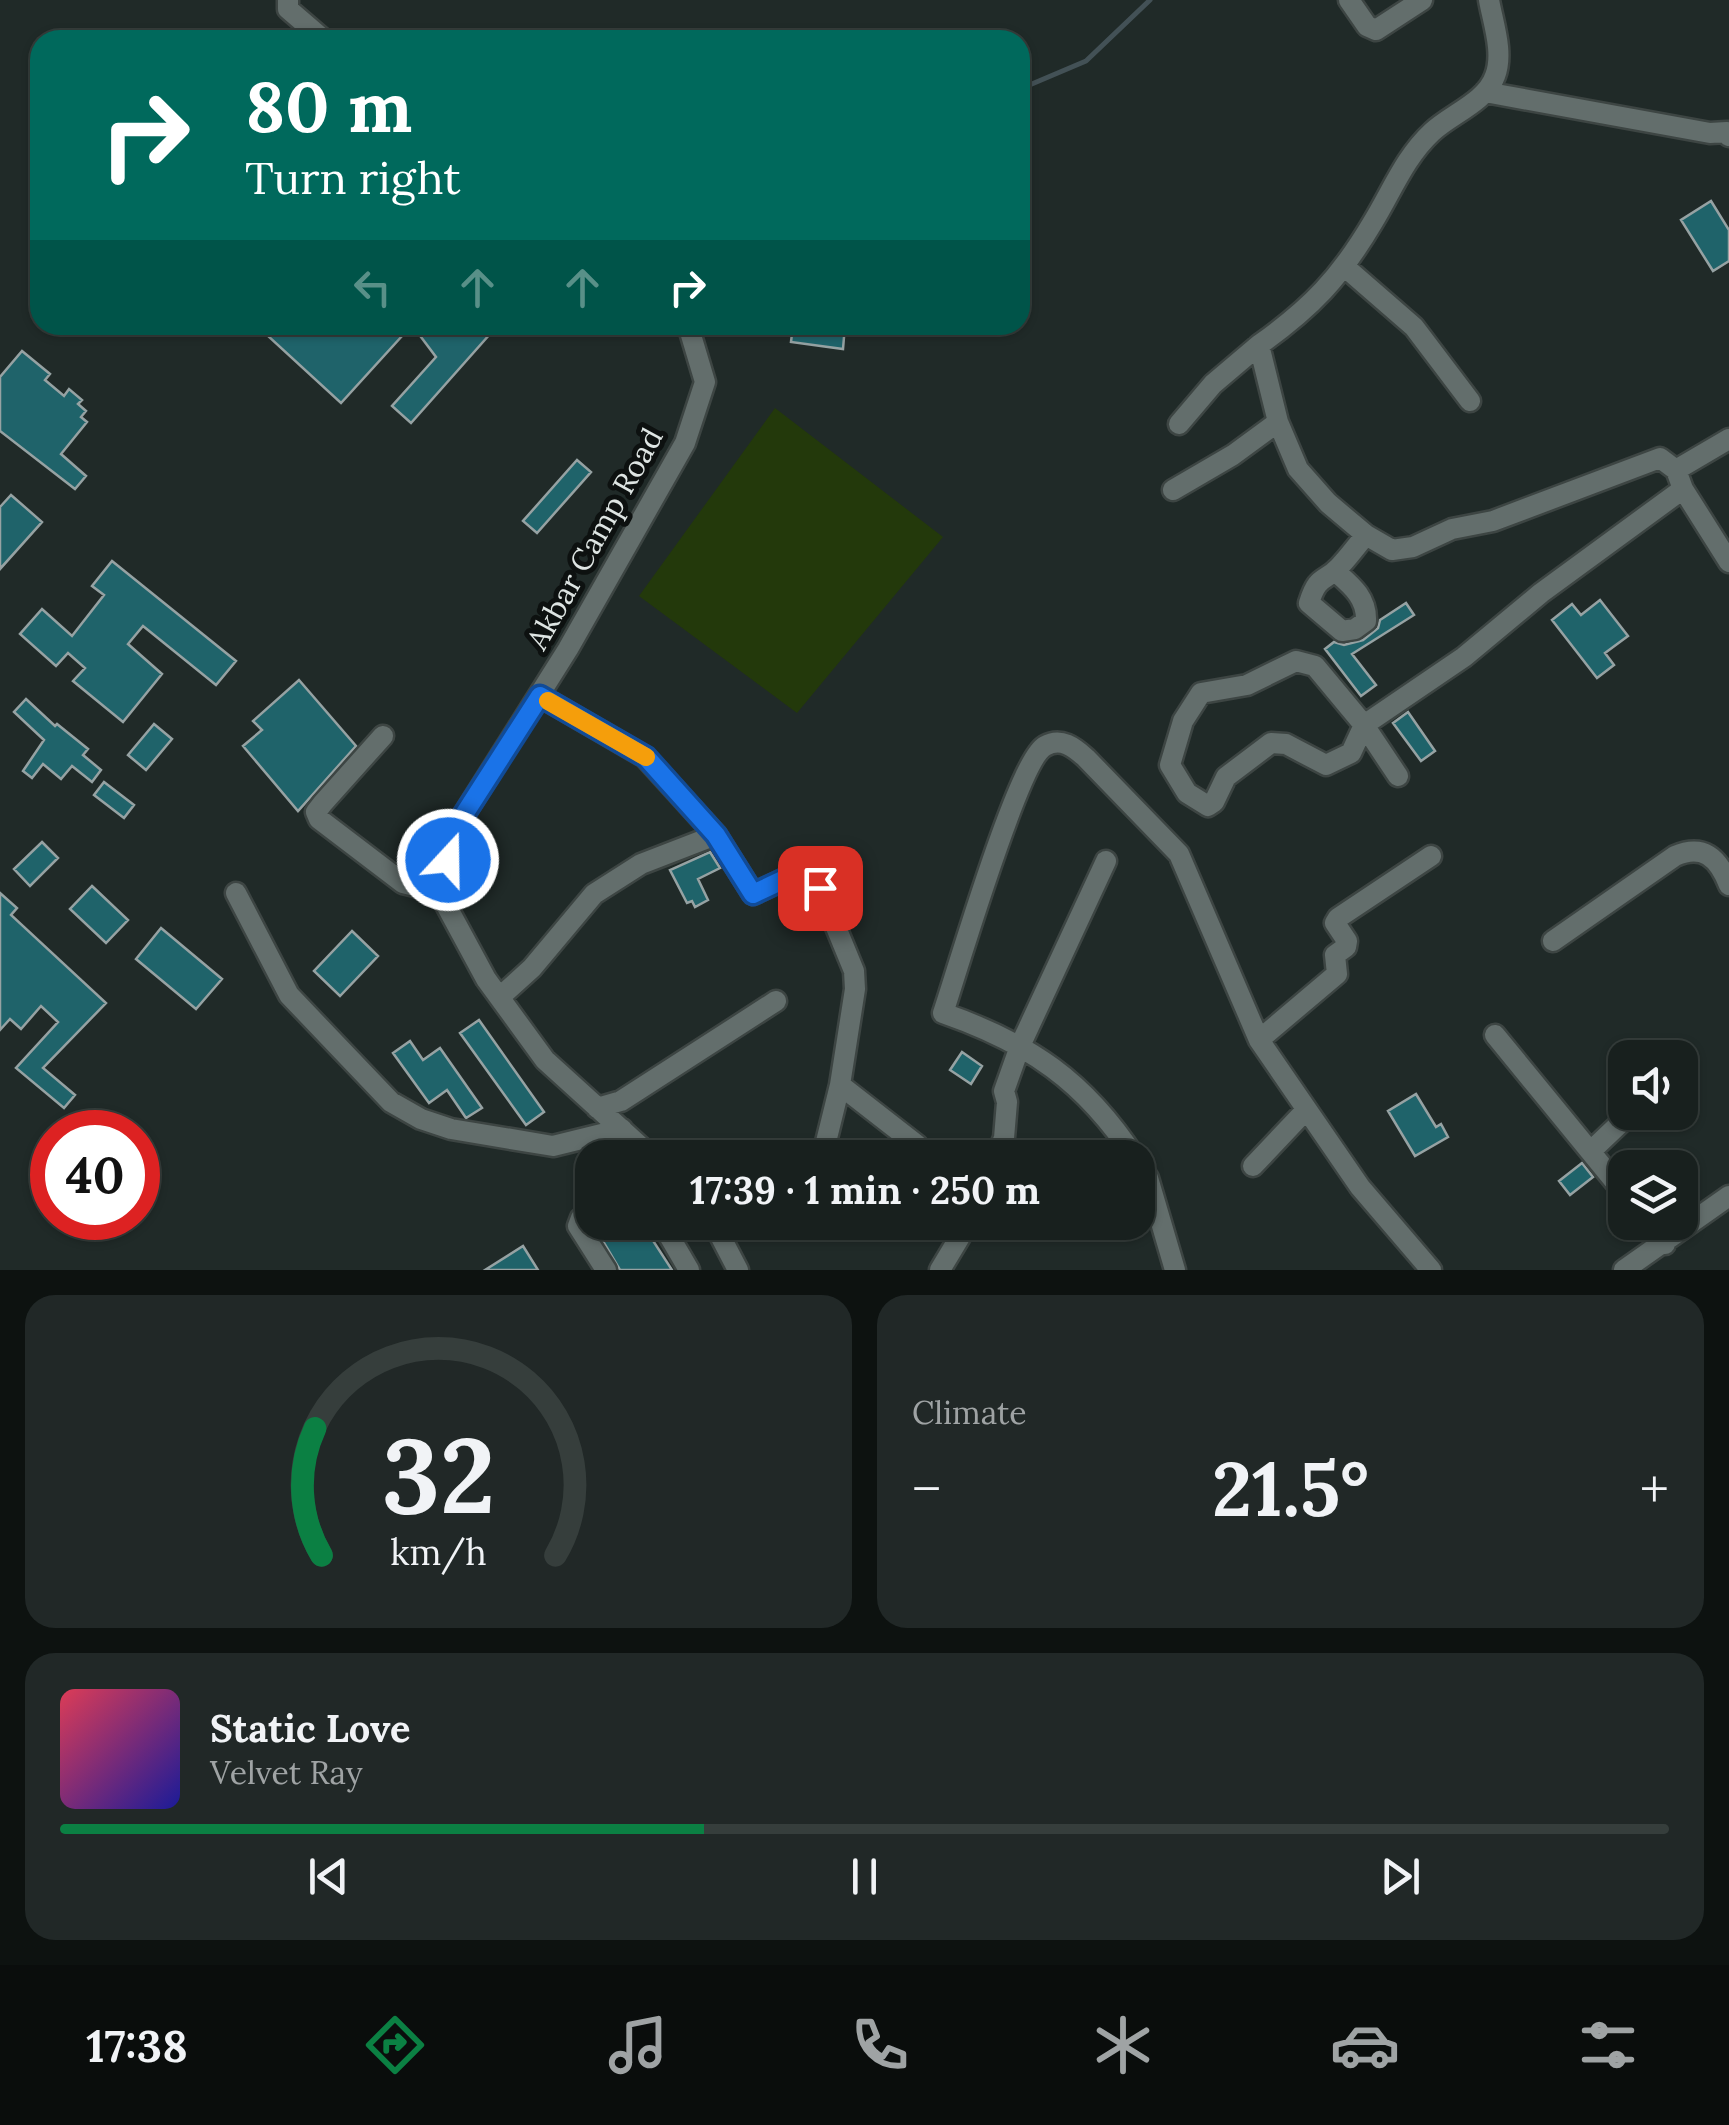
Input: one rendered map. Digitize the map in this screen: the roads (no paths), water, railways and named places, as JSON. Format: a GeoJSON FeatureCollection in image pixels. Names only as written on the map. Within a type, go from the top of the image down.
{"type":"FeatureCollection","features":[{"type":"Feature","properties":{"kind":"street"},"geometry":{"type":"LineString","coordinates":[[288,0],[288,9],[312,30]]}},
{"type":"Feature","properties":{"kind":"street"},"geometry":{"type":"LineString","coordinates":[[1350,0],[1367,26],[1376,30],[1422,0]]}},
{"type":"Feature","properties":{"kind":"street"},"geometry":{"type":"LineString","coordinates":[[1179,424],[1213,384],[1304,313],[1345,267],[1408,159],[1432,131],[1485,92],[1495,78],[1498,61],[1489,0]]}},
{"type":"Feature","properties":{"kind":"street"},"geometry":{"type":"LineString","coordinates":[[1485,92],[1726,132],[1729,136]]}},
{"type":"Feature","properties":{"kind":"street"},"geometry":{"type":"LineString","coordinates":[[1345,267],[1414,327],[1470,401]]}},
{"type":"Feature","properties":{"kind":"street","name":"Akbar Camp Road"},"geometry":{"type":"LineString","coordinates":[[439,892],[456,827],[540,696],[685,443],[705,382],[691,335]]}},
{"type":"Feature","properties":{"kind":"street"},"geometry":{"type":"LineString","coordinates":[[1259,345],[1278,422],[1298,469],[1328,503],[1366,535],[1392,550],[1412,547],[1452,529],[1492,522],[1660,458],[1680,479],[1729,562]]}},
{"type":"Feature","properties":{"kind":"street"},"geometry":{"type":"LineString","coordinates":[[1173,490],[1233,455],[1278,422]]}},
{"type":"Feature","properties":{"kind":"street"},"geometry":{"type":"LineString","coordinates":[[1398,776],[1364,726],[1316,666],[1296,660],[1247,685],[1201,693],[1184,721],[1170,765],[1187,792],[1208,806],[1214,802],[1226,776],[1271,743],[1286,744],[1326,765],[1351,753],[1364,726],[1464,657],[1729,439]]}},
{"type":"Feature","properties":{"kind":"street"},"geometry":{"type":"LineString","coordinates":[[1336,572],[1366,535]]}},
{"type":"Feature","properties":{"kind":"street"},"geometry":{"type":"LineString","coordinates":[[540,696],[646,757],[716,835],[753,894],[787,878],[794,886],[817,881],[854,971],[855,989],[840,1085],[826,1140]]}},
{"type":"Feature","properties":{"kind":"street"},"geometry":{"type":"LineString","coordinates":[[384,736],[322,803],[316,812],[318,819],[404,882],[439,892],[486,979],[544,1060],[634,1140]]}},
{"type":"Feature","properties":{"kind":"street"},"geometry":{"type":"LineString","coordinates":[[1121,1140],[1085,1094],[1047,1061],[943,1014],[1016,792],[1034,756],[1045,746],[1058,742],[1072,746],[1086,758],[1180,854],[1260,1040],[1360,1187],[1431,1270]]}},
{"type":"Feature","properties":{"kind":"street"},"geometry":{"type":"LineString","coordinates":[[500,996],[532,968],[594,894],[642,864],[716,835]]}},
{"type":"Feature","properties":{"kind":"street"},"geometry":{"type":"LineString","coordinates":[[1553,941],[1674,856],[1690,850],[1703,852],[1713,860],[1729,884]]}},
{"type":"Feature","properties":{"kind":"street"},"geometry":{"type":"LineString","coordinates":[[1260,1040],[1337,974],[1335,954],[1347,941],[1334,923],[1338,918],[1431,856]]}},
{"type":"Feature","properties":{"kind":"street"},"geometry":{"type":"LineString","coordinates":[[1003,1140],[1007,1102],[1004,1091],[1020,1046],[1106,862]]}},
{"type":"Feature","properties":{"kind":"street"},"geometry":{"type":"LineString","coordinates":[[236,894],[289,996],[390,1102],[422,1120],[451,1129],[553,1146],[622,1129]]}},
{"type":"Feature","properties":{"kind":"street"},"geometry":{"type":"LineString","coordinates":[[598,1108],[632,1094],[776,1001]]}},
{"type":"Feature","properties":{"kind":"street"},"geometry":{"type":"LineString","coordinates":[[1495,1035],[1608,1172]]}},
{"type":"Feature","properties":{"kind":"street"},"geometry":{"type":"LineString","coordinates":[[840,1085],[911,1140]]}},
{"type":"Feature","properties":{"kind":"street"},"geometry":{"type":"LineString","coordinates":[[1253,1166],[1306,1110]]}},
{"type":"Feature","properties":{"kind":"street"},"geometry":{"type":"LineString","coordinates":[[1591,1151],[1613,1130]]}},
{"type":"Feature","properties":{"kind":"street"},"geometry":{"type":"LineString","coordinates":[[1624,1270],[1729,1196]]}},
{"type":"Feature","properties":{"kind":"street"},"geometry":{"type":"LineString","coordinates":[[1155,1202],[1175,1270]]}},
{"type":"Feature","properties":{"kind":"street"},"geometry":{"type":"LineString","coordinates":[[587,1240],[606,1270]]}},
{"type":"Feature","properties":{"kind":"street"},"geometry":{"type":"LineString","coordinates":[[672,1240],[689,1270]]}},
{"type":"Feature","properties":{"kind":"street"},"geometry":{"type":"LineString","coordinates":[[728,1240],[738,1270]]}},
{"type":"Feature","properties":{"kind":"street"},"geometry":{"type":"LineString","coordinates":[[940,1270],[958,1240]]}},
{"type":"Feature","properties":{"kind":"street"},"geometry":{"type":"LineString","coordinates":[[1663,1240],[1666,1244]]}},
{"type":"Feature","properties":{"kind":"waterway"},"geometry":{"type":"LineString","coordinates":[[1030,85],[1086,61],[1150,0]]}}]}
